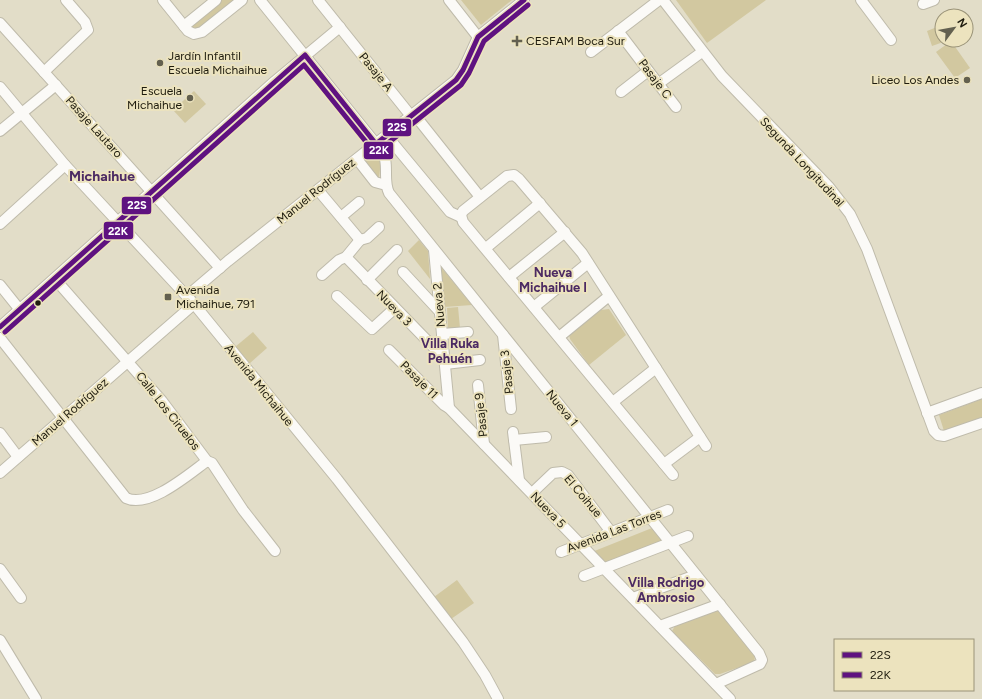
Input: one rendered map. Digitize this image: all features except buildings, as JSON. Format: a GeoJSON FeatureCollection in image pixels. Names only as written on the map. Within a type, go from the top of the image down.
{"type":"FeatureCollection","features":[{"type":"Feature","properties":{"kind":"street"},"geometry":{"type":"LineString","coordinates":[[44,72],[88,30],[85,22],[66,0]]}},
{"type":"Feature","properties":{"kind":"street"},"geometry":{"type":"LineString","coordinates":[[163,0],[192,34],[200,33],[242,0]]}},
{"type":"Feature","properties":{"kind":"street"},"geometry":{"type":"LineString","coordinates":[[184,26],[216,0]]}},
{"type":"Feature","properties":{"kind":"street"},"geometry":{"type":"LineString","coordinates":[[260,0],[386,157],[386,185],[375,182],[357,159]]}},
{"type":"Feature","properties":{"kind":"street","name":"Pasaje A"},"geometry":{"type":"LineString","coordinates":[[318,0],[480,197]]}},
{"type":"Feature","properties":{"kind":"street"},"geometry":{"type":"LineString","coordinates":[[449,0],[478,37]]}},
{"type":"Feature","properties":{"kind":"street","name":"Manuel Rodríguez"},"geometry":{"type":"LineString","coordinates":[[187,296],[357,159],[378,146],[386,136],[456,80],[463,70],[478,37],[524,0]]}},
{"type":"Feature","properties":{"kind":"street"},"geometry":{"type":"LineString","coordinates":[[591,52],[659,0]]}},
{"type":"Feature","properties":{"kind":"street","name":"Segunda Longitudinal"},"geometry":{"type":"LineString","coordinates":[[663,0],[702,52],[732,88],[829,186],[850,214],[867,249],[934,431],[938,435],[948,436],[982,423]]}},
{"type":"Feature","properties":{"kind":"street"},"geometry":{"type":"LineString","coordinates":[[861,0],[891,40]]}},
{"type":"Feature","properties":{"kind":"street"},"geometry":{"type":"LineString","coordinates":[[923,4],[934,0]]}},
{"type":"Feature","properties":{"kind":"street","name":"Pasaje Lautaro"},"geometry":{"type":"LineString","coordinates":[[0,23],[220,268]]}},
{"type":"Feature","properties":{"kind":"street"},"geometry":{"type":"LineString","coordinates":[[0,327],[305,55],[340,27]]}},
{"type":"Feature","properties":{"kind":"street","name":"Pasaje C"},"geometry":{"type":"LineString","coordinates":[[618,31],[676,107]]}},
{"type":"Feature","properties":{"kind":"street"},"geometry":{"type":"LineString","coordinates":[[658,84],[702,52]]}},
{"type":"Feature","properties":{"kind":"street"},"geometry":{"type":"LineString","coordinates":[[621,92],[648,71]]}},
{"type":"Feature","properties":{"kind":"street"},"geometry":{"type":"LineString","coordinates":[[0,131],[56,85]]}},
{"type":"Feature","properties":{"kind":"street","name":"Avenida Michaihue"},"geometry":{"type":"LineString","coordinates":[[0,87],[65,165],[194,304],[337,480],[464,642],[498,699]]}},
{"type":"Feature","properties":{"kind":"street"},"geometry":{"type":"LineString","coordinates":[[386,136],[450,212],[461,217],[673,475]]}},
{"type":"Feature","properties":{"kind":"street"},"geometry":{"type":"LineString","coordinates":[[0,223],[65,165]]}},
{"type":"Feature","properties":{"kind":"street"},"geometry":{"type":"LineString","coordinates":[[461,217],[463,211],[507,176],[511,175],[519,179],[565,232],[588,263],[706,446]]}},
{"type":"Feature","properties":{"kind":"street","name":"Nueva 1"},"geometry":{"type":"LineString","coordinates":[[386,185],[389,193],[434,250],[759,653],[762,660],[760,664],[716,684]]}},
{"type":"Feature","properties":{"kind":"street"},"geometry":{"type":"LineString","coordinates":[[318,190],[360,240]]}},
{"type":"Feature","properties":{"kind":"street"},"geometry":{"type":"LineString","coordinates":[[341,216],[359,202]]}},
{"type":"Feature","properties":{"kind":"street"},"geometry":{"type":"LineString","coordinates":[[486,248],[540,203]]}},
{"type":"Feature","properties":{"kind":"street"},"geometry":{"type":"LineString","coordinates":[[322,276],[339,260],[346,257],[360,240],[367,238],[379,227]]}},
{"type":"Feature","properties":{"kind":"street"},"geometry":{"type":"LineString","coordinates":[[510,277],[565,232]]}},
{"type":"Feature","properties":{"kind":"street"},"geometry":{"type":"LineString","coordinates":[[366,280],[397,250]]}},
{"type":"Feature","properties":{"kind":"street","name":"Nueva 2"},"geometry":{"type":"LineString","coordinates":[[434,250],[449,408]]}},
{"type":"Feature","properties":{"kind":"street","name":"Nueva 3"},"geometry":{"type":"LineString","coordinates":[[346,257],[366,280],[444,361]]}},
{"type":"Feature","properties":{"kind":"street"},"geometry":{"type":"LineString","coordinates":[[534,307],[588,263]]}},
{"type":"Feature","properties":{"kind":"street"},"geometry":{"type":"LineString","coordinates":[[403,272],[440,312]]}},
{"type":"Feature","properties":{"kind":"street","name":"Calle Los Ciruelos"},"geometry":{"type":"LineString","coordinates":[[55,279],[162,401],[207,461],[212,463],[243,510],[275,551]]}},
{"type":"Feature","properties":{"kind":"street"},"geometry":{"type":"LineString","coordinates":[[0,285],[20,310]]}},
{"type":"Feature","properties":{"kind":"street"},"geometry":{"type":"LineString","coordinates":[[337,296],[372,329],[394,309]]}},
{"type":"Feature","properties":{"kind":"street"},"geometry":{"type":"LineString","coordinates":[[559,337],[609,296]]}},
{"type":"Feature","properties":{"kind":"street","name":"Manuel Rodríguez"},"geometry":{"type":"LineString","coordinates":[[0,473],[194,304]]}},
{"type":"Feature","properties":{"kind":"street"},"geometry":{"type":"LineString","coordinates":[[442,334],[468,332]]}},
{"type":"Feature","properties":{"kind":"street","name":"Pasaje 3"},"geometry":{"type":"LineString","coordinates":[[503,335],[511,409]]}},
{"type":"Feature","properties":{"kind":"street"},"geometry":{"type":"LineString","coordinates":[[0,338],[122,494],[129,499],[136,500],[161,493],[207,461]]}},
{"type":"Feature","properties":{"kind":"street","name":"Pasaje 11"},"geometry":{"type":"LineString","coordinates":[[389,350],[444,405],[449,408]]}},
{"type":"Feature","properties":{"kind":"street"},"geometry":{"type":"LineString","coordinates":[[444,361],[480,360]]}},
{"type":"Feature","properties":{"kind":"street"},"geometry":{"type":"LineString","coordinates":[[613,402],[656,368]]}},
{"type":"Feature","properties":{"kind":"street","name":"Pasaje 9"},"geometry":{"type":"LineString","coordinates":[[478,385],[484,444]]}},
{"type":"Feature","properties":{"kind":"street"},"geometry":{"type":"LineString","coordinates":[[927,413],[982,393]]}},
{"type":"Feature","properties":{"kind":"street","name":"Nueva 5"},"geometry":{"type":"LineString","coordinates":[[449,408],[730,699]]}},
{"type":"Feature","properties":{"kind":"street"},"geometry":{"type":"LineString","coordinates":[[0,433],[18,457]]}},
{"type":"Feature","properties":{"kind":"street"},"geometry":{"type":"LineString","coordinates":[[519,480],[514,436],[546,437]]}},
{"type":"Feature","properties":{"kind":"street"},"geometry":{"type":"LineString","coordinates":[[664,464],[700,437]]}},
{"type":"Feature","properties":{"kind":"street","name":"El Coihue"},"geometry":{"type":"LineString","coordinates":[[532,493],[553,473],[562,472],[568,475],[611,532]]}},
{"type":"Feature","properties":{"kind":"street","name":"Avenida Las Torres"},"geometry":{"type":"LineString","coordinates":[[561,552],[668,510]]}},
{"type":"Feature","properties":{"kind":"street"},"geometry":{"type":"LineString","coordinates":[[584,576],[688,536]]}},
{"type":"Feature","properties":{"kind":"street"},"geometry":{"type":"LineString","coordinates":[[0,568],[20,598]]}},
{"type":"Feature","properties":{"kind":"street"},"geometry":{"type":"LineString","coordinates":[[633,598],[696,574]]}},
{"type":"Feature","properties":{"kind":"street"},"geometry":{"type":"LineString","coordinates":[[660,626],[720,604]]}},
{"type":"Feature","properties":{"kind":"street"},"geometry":{"type":"LineString","coordinates":[[0,640],[36,699]]}},
{"type":"Feature","properties":{"kind":"shaded area"},"geometry":{"type":"Polygon","coordinates":[[[222,0],[236,0],[195,31],[192,28],[193,23],[222,0]]]}},
{"type":"Feature","properties":{"kind":"shaded area"},"geometry":{"type":"Polygon","coordinates":[[[461,0],[512,0],[481,25],[461,0]]]}},
{"type":"Feature","properties":{"kind":"shaded area"},"geometry":{"type":"Polygon","coordinates":[[[676,0],[766,0],[707,43],[676,0]]]}},
{"type":"Feature","properties":{"kind":"shaded area"},"geometry":{"type":"Polygon","coordinates":[[[934,28],[934,45],[932,46],[927,31],[934,28]]]}},
{"type":"Feature","properties":{"kind":"shaded area"},"geometry":{"type":"Polygon","coordinates":[[[941,48],[956,48],[970,68],[955,78],[936,52],[941,48]]]}},
{"type":"Feature","properties":{"kind":"shaded area"},"geometry":{"type":"Polygon","coordinates":[[[194,91],[206,104],[185,123],[173,110],[194,91]]]}},
{"type":"Feature","properties":{"kind":"shaded area"},"geometry":{"type":"Polygon","coordinates":[[[374,152],[381,160],[379,179],[361,162],[374,152]]]}},
{"type":"Feature","properties":{"kind":"shaded area"},"geometry":{"type":"Polygon","coordinates":[[[419,240],[428,251],[430,279],[408,251],[419,240]]]}},
{"type":"Feature","properties":{"kind":"shaded area"},"geometry":{"type":"Polygon","coordinates":[[[441,267],[472,305],[444,307],[441,267]]]}},
{"type":"Feature","properties":{"kind":"shaded area"},"geometry":{"type":"Polygon","coordinates":[[[458,307],[460,328],[448,329],[447,308],[458,307]]]}},
{"type":"Feature","properties":{"kind":"shaded area"},"geometry":{"type":"Polygon","coordinates":[[[609,309],[626,335],[589,365],[570,339],[569,335],[601,310],[609,309]]]}},
{"type":"Feature","properties":{"kind":"shaded area"},"geometry":{"type":"Polygon","coordinates":[[[253,332],[267,348],[249,364],[235,347],[253,332]]]}},
{"type":"Feature","properties":{"kind":"shaded area"},"geometry":{"type":"Polygon","coordinates":[[[982,399],[982,417],[944,431],[939,415],[982,399]]]}},
{"type":"Feature","properties":{"kind":"shaded area"},"geometry":{"type":"Polygon","coordinates":[[[652,528],[656,528],[663,542],[606,563],[603,563],[592,552],[652,528]]]}},
{"type":"Feature","properties":{"kind":"shaded area"},"geometry":{"type":"Polygon","coordinates":[[[457,580],[474,603],[451,619],[434,597],[457,580]]]}},
{"type":"Feature","properties":{"kind":"shaded area"},"geometry":{"type":"Polygon","coordinates":[[[715,610],[719,610],[755,656],[754,662],[720,674],[715,674],[672,631],[675,626],[715,610]]]}},
{"type":"Feature","properties":{"kind":"transit line","name":"22S"},"geometry":{"type":"LineString","coordinates":[[0,327],[305,55],[376,144],[456,80],[463,70],[478,37],[524,0]]}},
{"type":"Feature","properties":{"kind":"transit line","name":"22K"},"geometry":{"type":"LineString","coordinates":[[5,332],[304,65],[371,148],[378,151],[461,85],[469,73],[484,41],[528,5]]}},
{"type":"Feature","properties":{"kind":"place","name":"CESFAM Boca Sur"},"geometry":{"type":"Point","coordinates":[517,41]}},
{"type":"Feature","properties":{"kind":"place","name":"Jardín Infantil Escuela Michaihue"},"geometry":{"type":"Point","coordinates":[160,63]}},
{"type":"Feature","properties":{"kind":"place","name":"Liceo Los Andes"},"geometry":{"type":"Point","coordinates":[967,80]}},
{"type":"Feature","properties":{"kind":"place","name":"Escuela Michaihue"},"geometry":{"type":"Point","coordinates":[190,98]}},
{"type":"Feature","properties":{"kind":"place","name":"Avenida Michaihue, 791"},"geometry":{"type":"Point","coordinates":[168,297]}},
{"type":"Feature","properties":{"kind":"district","name":"Michaihue"},"geometry":{"type":"Point","coordinates":[102,176]}},
{"type":"Feature","properties":{"kind":"district","name":"Nueva Michaihue I"},"geometry":{"type":"Point","coordinates":[553,280]}},
{"type":"Feature","properties":{"kind":"district","name":"Villa Ruka Pehuén"},"geometry":{"type":"Point","coordinates":[450,350]}},
{"type":"Feature","properties":{"kind":"district","name":"Villa Rodrigo Ambrosio"},"geometry":{"type":"Point","coordinates":[666,590]}}]}
